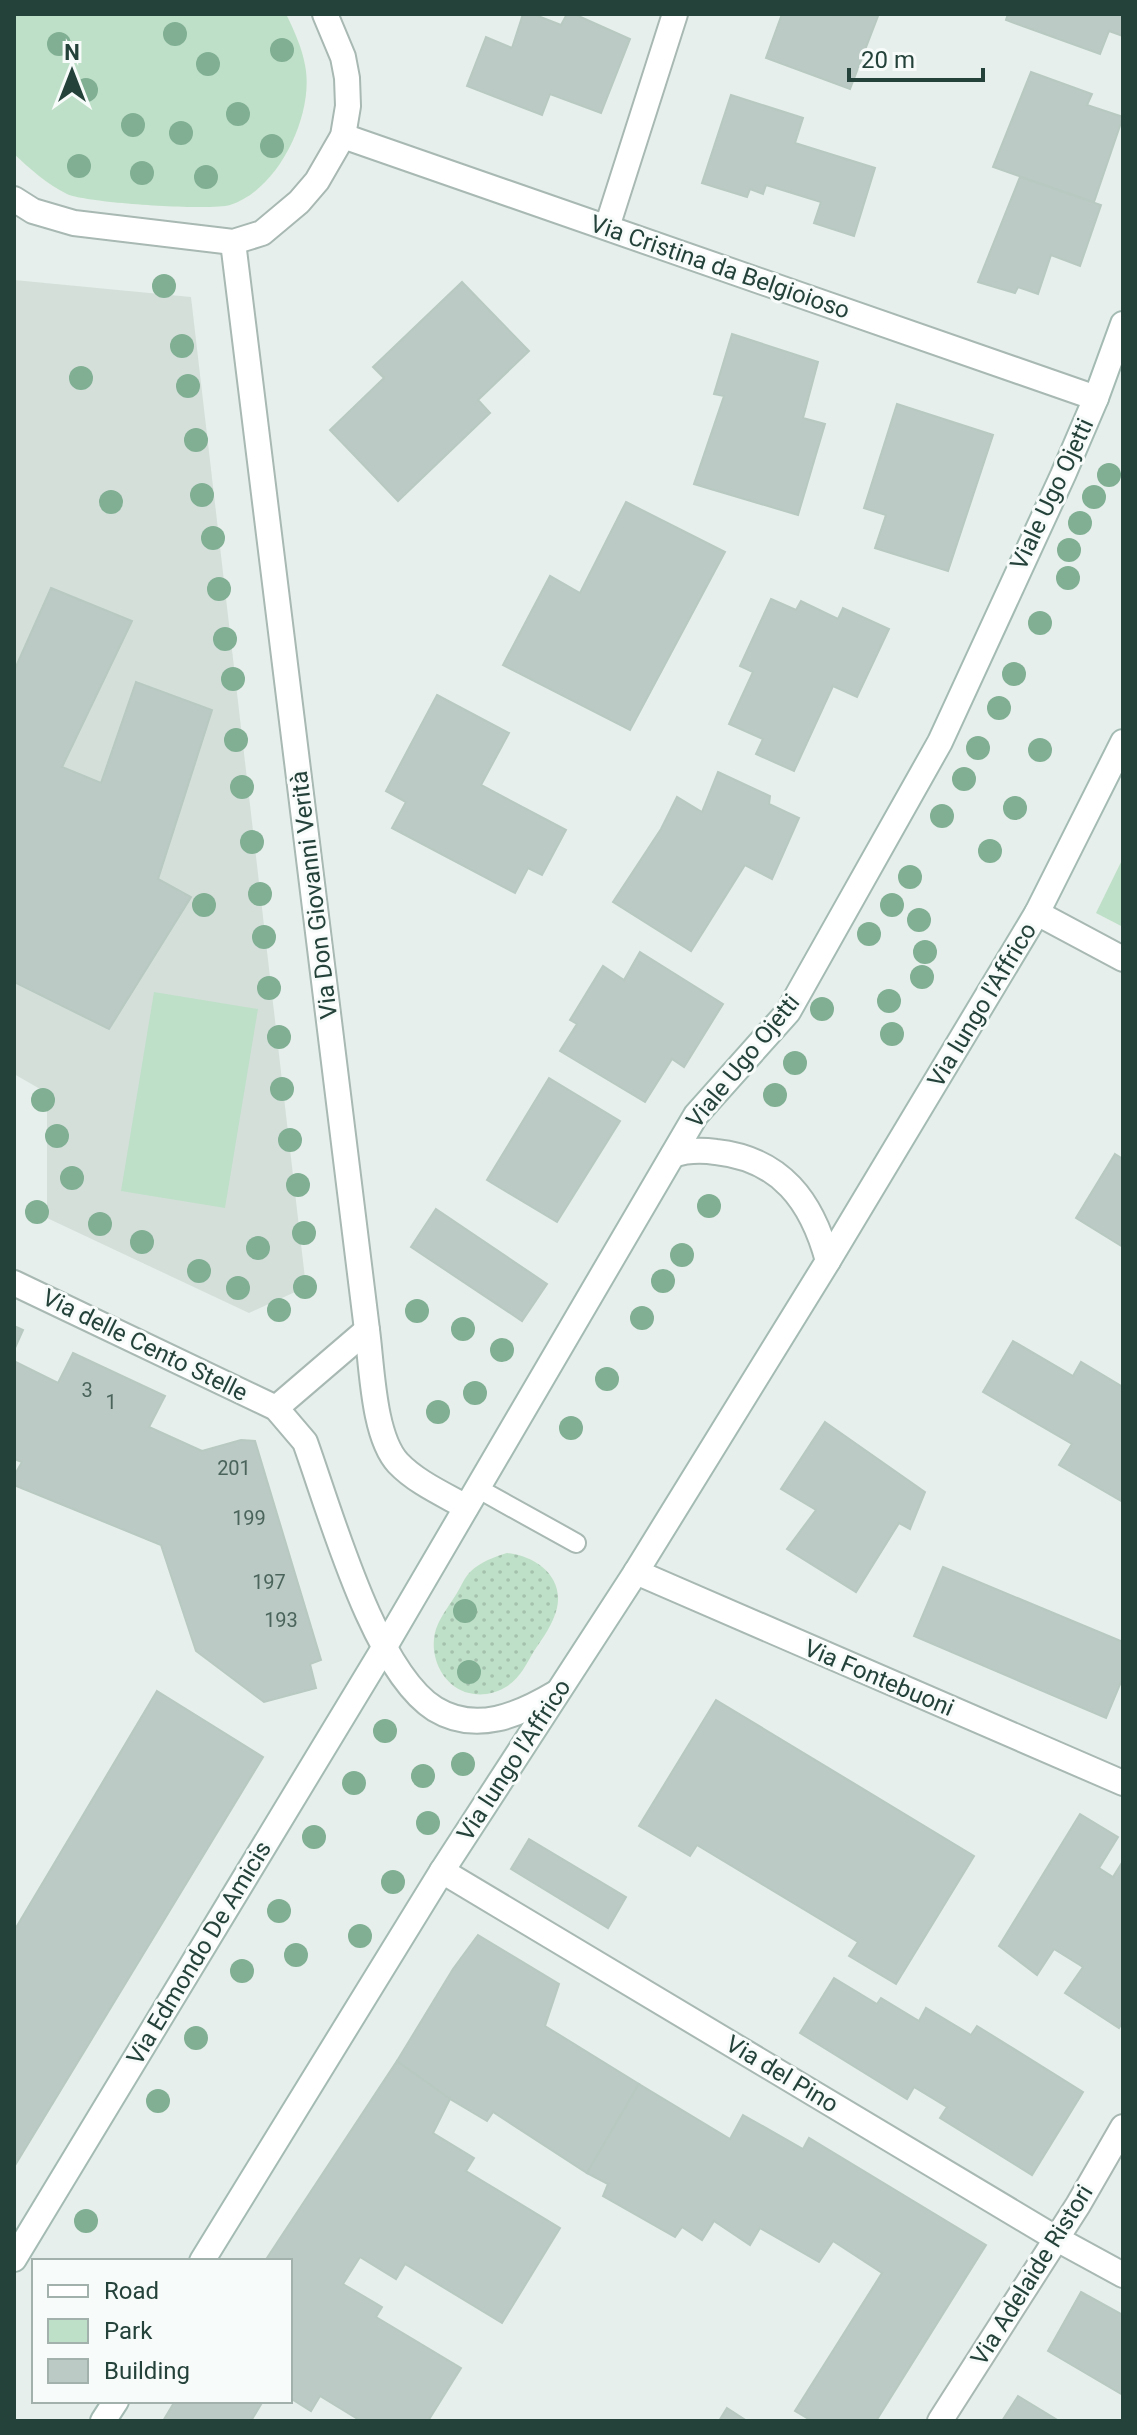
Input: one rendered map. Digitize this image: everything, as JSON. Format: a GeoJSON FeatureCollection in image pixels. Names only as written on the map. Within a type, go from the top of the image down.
{"type":"FeatureCollection","features":[{"type":"Feature","properties":{"kind":"street"},"geometry":{"type":"LineString","coordinates":[[14,199],[33,211],[74,223],[233,242],[262,233],[299,202],[317,181],[343,136],[348,106],[347,78],[343,57],[325,14]]}},
{"type":"Feature","properties":{"kind":"street"},"geometry":{"type":"LineString","coordinates":[[607,227],[675,14]]}},
{"type":"Feature","properties":{"kind":"street","name":"Via Cristina da Belgioioso"},"geometry":{"type":"LineString","coordinates":[[343,136],[1096,398]]}},
{"type":"Feature","properties":{"kind":"street","name":"Via Don Giovanni Verità"},"geometry":{"type":"LineString","coordinates":[[233,242],[367,1330],[382,1427],[389,1450],[408,1473],[472,1498]]}},
{"type":"Feature","properties":{"kind":"street","name":"Viale Ugo Ojetti"},"geometry":{"type":"LineString","coordinates":[[384,1648],[696,1115],[788,1012],[940,742],[1096,398],[1123,324]]}},
{"type":"Feature","properties":{"kind":"street","name":"Via lungo l'Affrico"},"geometry":{"type":"LineString","coordinates":[[203,2259],[442,1871],[636,1572],[828,1261],[1037,913],[1123,742]]}},
{"type":"Feature","properties":{"kind":"street"},"geometry":{"type":"LineString","coordinates":[[1037,913],[1123,959]]}},
{"type":"Feature","properties":{"kind":"street"},"geometry":{"type":"LineString","coordinates":[[673,1155],[704,1151],[731,1154],[772,1171],[787,1182],[809,1209],[828,1261]]}},
{"type":"Feature","properties":{"kind":"street","name":"Via delle Cento Stelle"},"geometry":{"type":"LineString","coordinates":[[14,1283],[276,1408],[305,1442],[366,1611],[384,1648]]}},
{"type":"Feature","properties":{"kind":"street","name":"Via delle Cento Stelle"},"geometry":{"type":"LineString","coordinates":[[276,1408],[367,1330]]}},
{"type":"Feature","properties":{"kind":"street","name":"Via Fontebuoni"},"geometry":{"type":"LineString","coordinates":[[636,1572],[1123,1783]]}},
{"type":"Feature","properties":{"kind":"street","name":"Via lungo l'Affrico"},"geometry":{"type":"LineString","coordinates":[[384,1648],[422,1699],[451,1716],[480,1721],[505,1718],[528,1710],[556,1693]]}},
{"type":"Feature","properties":{"kind":"street","name":"Via Edmondo De Amicis"},"geometry":{"type":"LineString","coordinates":[[14,2259],[384,1648]]}},
{"type":"Feature","properties":{"kind":"street","name":"Via del Pino"},"geometry":{"type":"LineString","coordinates":[[442,1871],[1057,2239],[1123,2275]]}},
{"type":"Feature","properties":{"kind":"street","name":"Via Adelaide Ristori"},"geometry":{"type":"LineString","coordinates":[[940,2421],[1057,2239],[1123,2127]]}},
{"type":"Feature","properties":{"kind":"street"},"geometry":{"type":"LineString","coordinates":[[103,2421],[115,2403]]}},
{"type":"Feature","properties":{"kind":"lane"},"geometry":{"type":"LineString","coordinates":[[472,1498],[576,1543]]}},
{"type":"Feature","properties":{"kind":"shaded area"},"geometry":{"type":"Polygon","coordinates":[[[14,280],[191,297],[306,1287],[249,1313],[47,1218],[47,1093],[14,1074],[14,280]]]}},
{"type":"Feature","properties":{"kind":"green space"},"geometry":{"type":"Polygon","coordinates":[[[14,14],[286,14],[302,52],[307,84],[299,126],[290,147],[264,184],[248,197],[230,205],[148,205],[67,194],[14,154],[14,14]]]}},
{"type":"Feature","properties":{"kind":"green space"},"geometry":{"type":"Polygon","coordinates":[[[1123,858],[1123,927],[1096,913],[1123,858]]]}},
{"type":"Feature","properties":{"kind":"green space"},"geometry":{"type":"Polygon","coordinates":[[[154,992],[258,1009],[225,1208],[121,1191],[154,992]]]}},
{"type":"Feature","properties":{"kind":"green space"},"geometry":{"type":"Polygon","coordinates":[[[507,1553],[528,1558],[552,1577],[558,1597],[557,1608],[547,1631],[514,1681],[491,1693],[469,1693],[450,1683],[443,1675],[435,1655],[435,1634],[442,1616],[470,1572],[492,1558],[507,1553]]]}},
{"type":"Feature","properties":{"kind":"building"},"geometry":{"type":"Polygon","coordinates":[[[523,14],[533,14],[561,25],[567,14],[574,14],[630,39],[601,113],[550,94],[542,115],[467,86],[486,37],[512,48],[523,14]]]}},
{"type":"Feature","properties":{"kind":"building"},"geometry":{"type":"Polygon","coordinates":[[[782,14],[878,16],[850,89],[766,58],[782,14]]]}},
{"type":"Feature","properties":{"kind":"building"},"geometry":{"type":"Polygon","coordinates":[[[1008,14],[1123,14],[1123,36],[1109,31],[1100,54],[1006,20],[1008,14]]]}},
{"type":"Feature","properties":{"kind":"building"},"geometry":{"type":"Polygon","coordinates":[[[1031,72],[1092,94],[1087,105],[1123,117],[1094,202],[993,167],[1031,72]]]}},
{"type":"Feature","properties":{"kind":"building"},"geometry":{"type":"Polygon","coordinates":[[[731,95],[803,118],[795,143],[875,168],[854,236],[814,223],[821,202],[766,185],[763,194],[750,189],[747,197],[702,183],[731,95]]]}},
{"type":"Feature","properties":{"kind":"building"},"geometry":{"type":"Polygon","coordinates":[[[1020,177],[1101,205],[1080,266],[1051,255],[1038,294],[1018,287],[1015,293],[978,282],[1020,177]]]}},
{"type":"Feature","properties":{"kind":"building"},"geometry":{"type":"Polygon","coordinates":[[[462,282],[529,351],[478,400],[490,413],[398,501],[330,430],[384,378],[373,367],[462,282]]]}},
{"type":"Feature","properties":{"kind":"building"},"geometry":{"type":"Polygon","coordinates":[[[732,334],[818,362],[803,418],[825,424],[798,515],[694,484],[724,396],[714,394],[732,334]]]}},
{"type":"Feature","properties":{"kind":"building"},"geometry":{"type":"Polygon","coordinates":[[[897,404],[993,435],[948,571],[875,548],[886,515],[864,508],[897,404]]]}},
{"type":"Feature","properties":{"kind":"building"},"geometry":{"type":"Polygon","coordinates":[[[626,502],[725,552],[630,730],[503,665],[550,576],[580,593],[626,502]]]}},
{"type":"Feature","properties":{"kind":"building"},"geometry":{"type":"Polygon","coordinates":[[[51,588],[132,621],[62,767],[101,783],[136,682],[212,710],[158,879],[191,897],[109,1029],[14,982],[14,671],[51,588]]]}},
{"type":"Feature","properties":{"kind":"building"},"geometry":{"type":"Polygon","coordinates":[[[771,599],[796,610],[801,601],[838,619],[843,608],[889,629],[857,697],[833,686],[794,771],[756,754],[763,739],[729,724],[753,672],[740,666],[771,599]]]}},
{"type":"Feature","properties":{"kind":"building"},"geometry":{"type":"Polygon","coordinates":[[[437,695],[509,733],[481,785],[566,830],[542,875],[528,868],[515,893],[392,828],[406,802],[386,791],[437,695]]]}},
{"type":"Feature","properties":{"kind":"building"},"geometry":{"type":"Polygon","coordinates":[[[718,772],[770,796],[769,804],[799,818],[772,879],[745,865],[691,951],[613,902],[661,829],[677,797],[702,812],[718,772]]]}},
{"type":"Feature","properties":{"kind":"building"},"geometry":{"type":"Polygon","coordinates":[[[640,952],[723,1004],[684,1067],[672,1059],[645,1102],[560,1051],[577,1024],[570,1020],[603,966],[624,980],[640,952]]]}},
{"type":"Feature","properties":{"kind":"building"},"geometry":{"type":"Polygon","coordinates":[[[549,1078],[620,1121],[557,1222],[487,1180],[549,1078]]]}},
{"type":"Feature","properties":{"kind":"building"},"geometry":{"type":"Polygon","coordinates":[[[1115,1154],[1123,1159],[1123,1247],[1076,1218],[1115,1154]]]}},
{"type":"Feature","properties":{"kind":"building"},"geometry":{"type":"Polygon","coordinates":[[[436,1209],[547,1284],[522,1321],[411,1247],[436,1209]]]}},
{"type":"Feature","properties":{"kind":"building"},"geometry":{"type":"Polygon","coordinates":[[[14,1326],[23,1330],[14,1350],[14,1326]]]}},
{"type":"Feature","properties":{"kind":"building"},"geometry":{"type":"Polygon","coordinates":[[[1013,1341],[1073,1376],[1081,1362],[1123,1387],[1123,1502],[1059,1465],[1072,1444],[983,1392],[1013,1341]]]}},
{"type":"Feature","properties":{"kind":"building"},"geometry":{"type":"Polygon","coordinates":[[[73,1353],[165,1396],[149,1427],[202,1451],[241,1440],[255,1441],[321,1660],[310,1664],[316,1688],[264,1702],[196,1651],[161,1545],[14,1485],[14,1476],[22,1462],[14,1459],[14,1361],[58,1383],[73,1353]]]}},
{"type":"Feature","properties":{"kind":"building"},"geometry":{"type":"Polygon","coordinates":[[[825,1422],[925,1492],[910,1529],[899,1523],[856,1592],[787,1549],[816,1510],[781,1489],[825,1422]]]}},
{"type":"Feature","properties":{"kind":"building"},"geometry":{"type":"Polygon","coordinates":[[[943,1567],[1123,1642],[1123,1677],[1106,1718],[914,1636],[943,1567]]]}},
{"type":"Feature","properties":{"kind":"building"},"geometry":{"type":"Polygon","coordinates":[[[157,1691],[263,1757],[14,2167],[14,1931],[157,1691]]]}},
{"type":"Feature","properties":{"kind":"building"},"geometry":{"type":"Polygon","coordinates":[[[716,1700],[974,1856],[896,1984],[849,1956],[858,1942],[697,1845],[690,1856],[639,1826],[716,1700]]]}},
{"type":"Feature","properties":{"kind":"building"},"geometry":{"type":"Polygon","coordinates":[[[1080,1814],[1118,1837],[1099,1868],[1113,1877],[1123,1861],[1123,2021],[1119,2028],[1065,1993],[1083,1967],[1054,1949],[1037,1975],[999,1946],[1080,1814]]]}},
{"type":"Feature","properties":{"kind":"building"},"geometry":{"type":"Polygon","coordinates":[[[529,1839],[626,1897],[608,1928],[511,1869],[529,1839]]]}},
{"type":"Feature","properties":{"kind":"building"},"geometry":{"type":"Polygon","coordinates":[[[478,1935],[559,1984],[545,2026],[639,2084],[587,2173],[493,2112],[487,2121],[397,2061],[453,1969],[478,1935]]]}},
{"type":"Feature","properties":{"kind":"building"},"geometry":{"type":"Polygon","coordinates":[[[834,1978],[877,2004],[881,1998],[919,2021],[926,2008],[971,2035],[977,2026],[1083,2092],[1032,2175],[940,2118],[947,2107],[914,2087],[907,2099],[800,2033],[834,1978]]]}},
{"type":"Feature","properties":{"kind":"building"},"geometry":{"type":"Polygon","coordinates":[[[397,2061],[450,2099],[433,2133],[474,2158],[466,2171],[560,2228],[502,2323],[405,2264],[396,2279],[360,2257],[343,2284],[382,2307],[376,2317],[461,2368],[428,2421],[361,2421],[320,2396],[311,2411],[292,2399],[292,2259],[266,2259],[397,2061]]]}},
{"type":"Feature","properties":{"kind":"building"},"geometry":{"type":"Polygon","coordinates":[[[639,2084],[730,2139],[743,2115],[803,2149],[809,2138],[986,2245],[876,2421],[812,2421],[795,2411],[882,2273],[833,2241],[819,2262],[760,2228],[750,2245],[714,2221],[702,2240],[682,2227],[675,2237],[603,2196],[608,2184],[587,2173],[639,2084]]]}},
{"type":"Feature","properties":{"kind":"building"},"geometry":{"type":"Polygon","coordinates":[[[1081,2292],[1123,2315],[1123,2395],[1048,2351],[1081,2292]]]}},
{"type":"Feature","properties":{"kind":"building"},"geometry":{"type":"Polygon","coordinates":[[[1018,2396],[1059,2421],[1002,2421],[1018,2396]]]}},
{"type":"Feature","properties":{"kind":"building"},"geometry":{"type":"Polygon","coordinates":[[[174,2403],[262,2403],[251,2421],[163,2421],[174,2403]]]}},
{"type":"Feature","properties":{"kind":"building"},"geometry":{"type":"Polygon","coordinates":[[[727,2408],[747,2421],[719,2421],[727,2408]]]}}]}
